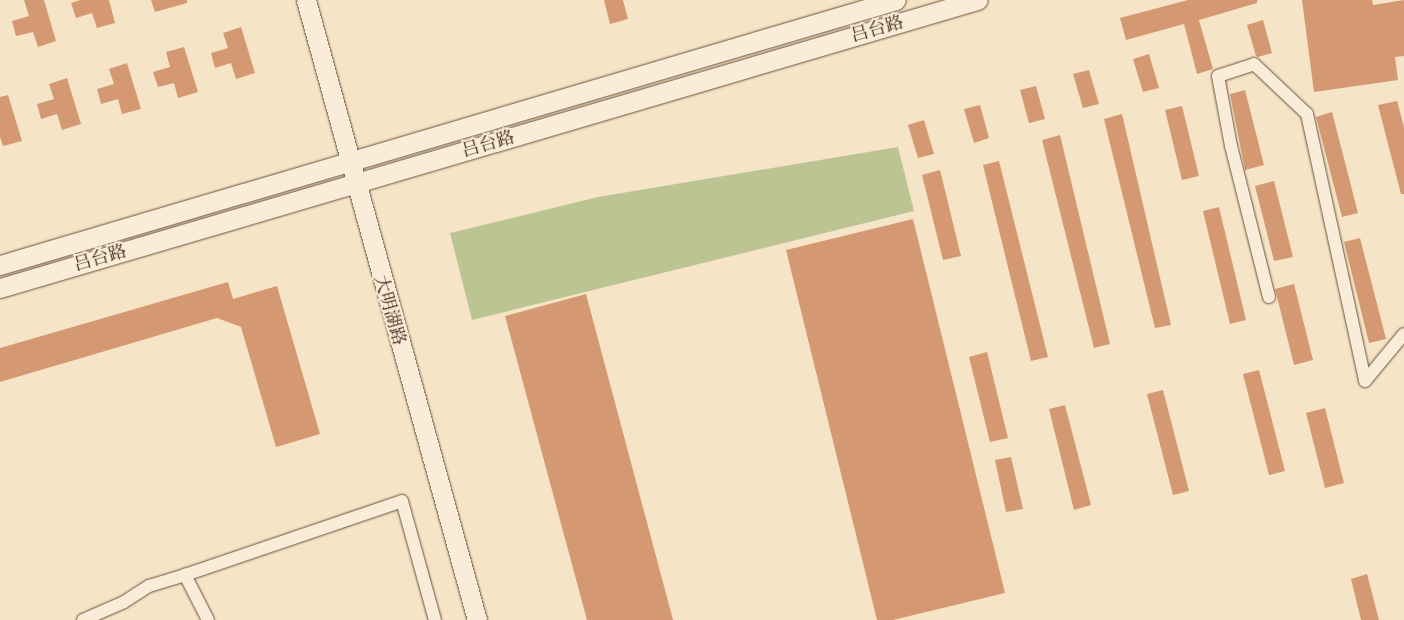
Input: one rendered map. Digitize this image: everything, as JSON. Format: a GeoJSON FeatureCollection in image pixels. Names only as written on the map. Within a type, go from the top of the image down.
{"type":"FeatureCollection","features":[{"type":"Feature","properties":{"kind":"main road","name":"大明湖路"},"geometry":{"type":"LineString","coordinates":[[306,0],[477,620]]}},
{"type":"Feature","properties":{"kind":"main road","name":"吕台路"},"geometry":{"type":"LineString","coordinates":[[0,265],[896,0]]}},
{"type":"Feature","properties":{"kind":"main road","name":"吕台路"},"geometry":{"type":"LineString","coordinates":[[0,288],[977,0]]}},
{"type":"Feature","properties":{"kind":"street"},"geometry":{"type":"LineString","coordinates":[[1269,297],[1231,146],[1218,76],[1254,64],[1307,114],[1365,381],[1404,334]]}},
{"type":"Feature","properties":{"kind":"street"},"geometry":{"type":"LineString","coordinates":[[83,620],[124,602],[149,586],[402,501],[435,620]]}},
{"type":"Feature","properties":{"kind":"street"},"geometry":{"type":"LineString","coordinates":[[185,575],[208,620]]}},
{"type":"Feature","properties":{"kind":"green space"},"geometry":{"type":"Polygon","coordinates":[[[898,147],[914,211],[472,320],[450,233],[598,197],[898,147]]]}},
{"type":"Feature","properties":{"kind":"building"},"geometry":{"type":"Polygon","coordinates":[[[24,0],[44,0],[56,41],[38,47],[33,32],[16,36],[12,21],[29,16],[24,0]]]}},
{"type":"Feature","properties":{"kind":"building"},"geometry":{"type":"Polygon","coordinates":[[[80,0],[109,0],[115,23],[97,28],[92,13],[76,18],[71,3],[80,0]]]}},
{"type":"Feature","properties":{"kind":"building"},"geometry":{"type":"Polygon","coordinates":[[[151,0],[187,0],[187,3],[155,12],[151,0]]]}},
{"type":"Feature","properties":{"kind":"building"},"geometry":{"type":"Polygon","coordinates":[[[604,0],[623,0],[628,19],[610,24],[604,0]]]}},
{"type":"Feature","properties":{"kind":"building"},"geometry":{"type":"Polygon","coordinates":[[[1188,0],[1257,0],[1257,3],[1199,20],[1213,69],[1197,74],[1184,24],[1126,40],[1120,18],[1188,0]]]}},
{"type":"Feature","properties":{"kind":"building"},"geometry":{"type":"Polygon","coordinates":[[[1302,0],[1372,0],[1373,5],[1404,0],[1404,56],[1395,57],[1398,80],[1314,92],[1302,0]]]}},
{"type":"Feature","properties":{"kind":"building"},"geometry":{"type":"Polygon","coordinates":[[[1263,20],[1272,53],[1258,57],[1256,56],[1247,25],[1263,20]]]}},
{"type":"Feature","properties":{"kind":"building"},"geometry":{"type":"Polygon","coordinates":[[[241,27],[255,73],[236,79],[231,63],[215,68],[211,53],[228,48],[223,33],[241,27]]]}},
{"type":"Feature","properties":{"kind":"building"},"geometry":{"type":"Polygon","coordinates":[[[184,47],[198,92],[178,98],[174,83],[158,87],[153,72],[170,67],[166,52],[184,47]]]}},
{"type":"Feature","properties":{"kind":"building"},"geometry":{"type":"Polygon","coordinates":[[[1149,54],[1159,88],[1143,92],[1133,59],[1149,54]]]}},
{"type":"Feature","properties":{"kind":"building"},"geometry":{"type":"Polygon","coordinates":[[[127,63],[141,109],[122,114],[118,99],[101,104],[97,89],[114,84],[109,69],[127,63]]]}},
{"type":"Feature","properties":{"kind":"building"},"geometry":{"type":"Polygon","coordinates":[[[1089,70],[1099,104],[1083,108],[1073,74],[1089,70]]]}},
{"type":"Feature","properties":{"kind":"building"},"geometry":{"type":"Polygon","coordinates":[[[67,78],[81,124],[62,130],[57,114],[41,119],[37,104],[54,99],[49,84],[67,78]]]}},
{"type":"Feature","properties":{"kind":"building"},"geometry":{"type":"Polygon","coordinates":[[[1036,86],[1045,119],[1029,123],[1020,90],[1036,86]]]}},
{"type":"Feature","properties":{"kind":"building"},"geometry":{"type":"Polygon","coordinates":[[[1245,90],[1264,165],[1245,170],[1230,94],[1245,90]]]}},
{"type":"Feature","properties":{"kind":"building"},"geometry":{"type":"Polygon","coordinates":[[[8,95],[22,141],[3,146],[0,137],[0,97],[8,95]]]}},
{"type":"Feature","properties":{"kind":"building"},"geometry":{"type":"Polygon","coordinates":[[[1397,101],[1404,127],[1404,194],[1401,194],[1378,105],[1397,101]]]}},
{"type":"Feature","properties":{"kind":"building"},"geometry":{"type":"Polygon","coordinates":[[[980,105],[989,138],[974,143],[964,109],[980,105]]]}},
{"type":"Feature","properties":{"kind":"building"},"geometry":{"type":"Polygon","coordinates":[[[1182,106],[1199,176],[1182,180],[1165,110],[1182,106]]]}},
{"type":"Feature","properties":{"kind":"building"},"geometry":{"type":"Polygon","coordinates":[[[1332,112],[1358,213],[1342,217],[1316,117],[1332,112]]]}},
{"type":"Feature","properties":{"kind":"building"},"geometry":{"type":"Polygon","coordinates":[[[1122,114],[1171,325],[1155,328],[1104,119],[1122,114]]]}},
{"type":"Feature","properties":{"kind":"building"},"geometry":{"type":"Polygon","coordinates":[[[924,120],[934,154],[918,158],[908,125],[924,120]]]}},
{"type":"Feature","properties":{"kind":"building"},"geometry":{"type":"Polygon","coordinates":[[[1060,135],[1110,344],[1094,348],[1042,140],[1060,135]]]}},
{"type":"Feature","properties":{"kind":"building"},"geometry":{"type":"Polygon","coordinates":[[[999,161],[1048,357],[1031,361],[983,165],[999,161]]]}},
{"type":"Feature","properties":{"kind":"building"},"geometry":{"type":"Polygon","coordinates":[[[940,170],[961,256],[943,260],[922,175],[940,170]]]}},
{"type":"Feature","properties":{"kind":"building"},"geometry":{"type":"Polygon","coordinates":[[[1274,181],[1293,257],[1274,261],[1255,186],[1274,181]]]}},
{"type":"Feature","properties":{"kind":"building"},"geometry":{"type":"Polygon","coordinates":[[[1219,207],[1246,320],[1230,324],[1203,211],[1219,207]]]}},
{"type":"Feature","properties":{"kind":"building"},"geometry":{"type":"Polygon","coordinates":[[[913,219],[1005,593],[893,620],[877,620],[786,250],[913,219]]]}},
{"type":"Feature","properties":{"kind":"building"},"geometry":{"type":"Polygon","coordinates":[[[1360,238],[1386,339],[1369,343],[1344,242],[1360,238]]]}},
{"type":"Feature","properties":{"kind":"building"},"geometry":{"type":"Polygon","coordinates":[[[228,282],[233,299],[277,286],[320,434],[276,447],[241,327],[217,318],[0,382],[0,348],[228,282]]]}},
{"type":"Feature","properties":{"kind":"building"},"geometry":{"type":"Polygon","coordinates":[[[1294,284],[1313,360],[1294,365],[1275,289],[1294,284]]]}},
{"type":"Feature","properties":{"kind":"building"},"geometry":{"type":"Polygon","coordinates":[[[586,294],[673,620],[587,620],[505,316],[586,294]]]}},
{"type":"Feature","properties":{"kind":"building"},"geometry":{"type":"Polygon","coordinates":[[[987,352],[1008,438],[990,442],[969,357],[987,352]]]}},
{"type":"Feature","properties":{"kind":"building"},"geometry":{"type":"Polygon","coordinates":[[[1259,370],[1285,471],[1269,475],[1243,374],[1259,370]]]}},
{"type":"Feature","properties":{"kind":"building"},"geometry":{"type":"Polygon","coordinates":[[[1163,390],[1189,491],[1173,495],[1147,394],[1163,390]]]}},
{"type":"Feature","properties":{"kind":"building"},"geometry":{"type":"Polygon","coordinates":[[[1065,405],[1091,505],[1074,510],[1049,409],[1065,405]]]}},
{"type":"Feature","properties":{"kind":"building"},"geometry":{"type":"Polygon","coordinates":[[[1325,408],[1344,483],[1325,488],[1306,413],[1325,408]]]}},
{"type":"Feature","properties":{"kind":"building"},"geometry":{"type":"Polygon","coordinates":[[[1011,457],[1023,509],[1006,512],[995,460],[1011,457]]]}},
{"type":"Feature","properties":{"kind":"building"},"geometry":{"type":"Polygon","coordinates":[[[1367,574],[1379,620],[1361,620],[1351,579],[1367,574]]]}}]}
